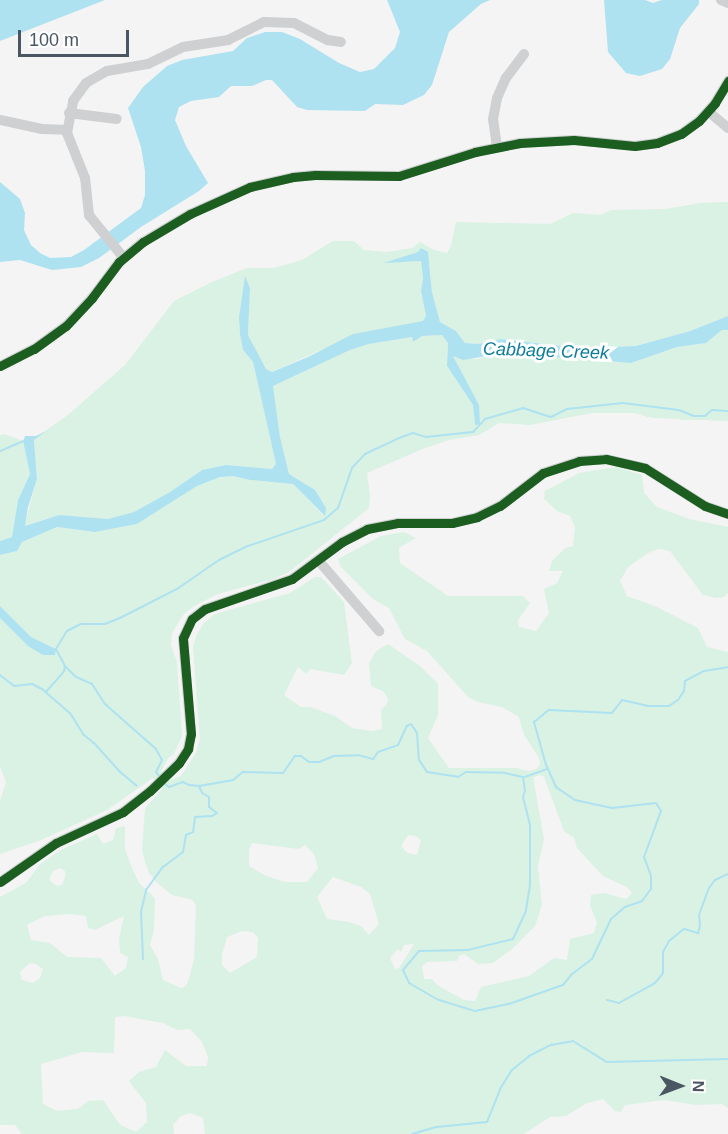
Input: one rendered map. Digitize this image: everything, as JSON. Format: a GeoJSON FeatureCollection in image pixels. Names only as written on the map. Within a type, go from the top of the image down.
{"type":"FeatureCollection","features":[{"type":"Feature","properties":{"kind":"street"},"geometry":{"type":"LineString","coordinates":[[721,0],[728,3]]}},
{"type":"Feature","properties":{"kind":"street"},"geometry":{"type":"LineString","coordinates":[[119,253],[89,215],[85,178],[67,130],[69,113],[80,90],[98,74],[148,64],[183,47],[228,40],[264,22],[294,23],[328,40],[340,42]]}},
{"type":"Feature","properties":{"kind":"street"},"geometry":{"type":"LineString","coordinates":[[497,147],[493,119],[497,98],[506,78],[524,54]]}},
{"type":"Feature","properties":{"kind":"street"},"geometry":{"type":"LineString","coordinates":[[0,366],[34,349],[66,326],[92,298],[119,253],[143,242],[190,214],[268,182],[315,175],[399,176],[497,147],[542,141],[574,140],[648,145],[681,134],[709,112],[728,81]]}},
{"type":"Feature","properties":{"kind":"street"},"geometry":{"type":"LineString","coordinates":[[709,112],[728,128]]}},
{"type":"Feature","properties":{"kind":"street"},"geometry":{"type":"LineString","coordinates":[[69,113],[117,119]]}},
{"type":"Feature","properties":{"kind":"street"},"geometry":{"type":"LineString","coordinates":[[0,120],[42,129],[67,130]]}},
{"type":"Feature","properties":{"kind":"street"},"geometry":{"type":"LineString","coordinates":[[0,882],[56,843],[123,812],[157,784],[184,756],[191,734],[183,644],[189,623],[200,611],[292,579],[357,534],[383,525],[452,523],[477,517],[500,506],[543,473],[579,460],[606,459],[645,468],[705,506],[728,514]]}},
{"type":"Feature","properties":{"kind":"street"},"geometry":{"type":"LineString","coordinates":[[318,560],[379,630]]}},
{"type":"Feature","properties":{"kind":"green space"},"geometry":{"type":"Polygon","coordinates":[[[728,202],[728,316],[690,331],[636,346],[581,348],[500,339],[478,344],[465,343],[456,331],[440,322],[432,292],[430,266],[418,252],[386,262],[421,261],[423,278],[421,291],[426,316],[423,322],[323,349],[272,372],[266,369],[248,335],[250,288],[245,277],[239,317],[240,335],[243,350],[253,362],[276,464],[272,469],[226,465],[202,470],[170,492],[134,512],[108,519],[59,515],[24,526],[37,479],[34,439],[69,414],[125,365],[174,301],[212,282],[247,268],[274,268],[302,260],[333,241],[354,241],[364,250],[387,252],[412,248],[420,242],[434,250],[447,253],[451,246],[456,222],[550,224],[573,213],[600,215],[612,210],[665,209],[700,203],[728,202]]]}},
{"type":"Feature","properties":{"kind":"green space"},"geometry":{"type":"Polygon","coordinates":[[[722,330],[728,330],[728,421],[655,418],[634,413],[592,413],[530,425],[499,423],[479,435],[449,440],[425,448],[367,473],[369,508],[289,572],[274,579],[218,594],[194,606],[184,614],[172,633],[171,645],[177,662],[182,736],[174,754],[168,758],[161,772],[168,781],[181,776],[196,753],[200,739],[193,647],[196,636],[204,623],[215,614],[290,593],[315,577],[321,577],[344,602],[352,663],[344,675],[310,669],[306,674],[298,667],[284,695],[301,707],[310,707],[335,716],[352,728],[372,731],[382,729],[381,710],[387,704],[388,699],[383,691],[371,686],[369,663],[376,651],[388,644],[420,666],[438,684],[438,715],[428,738],[449,768],[516,768],[529,771],[536,769],[540,765],[539,758],[524,735],[519,717],[502,707],[478,702],[468,697],[427,651],[405,639],[389,608],[373,599],[340,566],[338,559],[381,536],[404,532],[416,538],[399,548],[400,563],[448,596],[523,596],[530,603],[518,620],[519,627],[536,631],[549,613],[544,589],[557,583],[563,571],[549,571],[552,561],[565,548],[573,546],[575,527],[570,516],[557,511],[544,499],[545,491],[579,473],[616,467],[642,475],[644,493],[657,507],[689,519],[728,527],[728,593],[724,597],[703,595],[670,551],[659,549],[648,553],[628,567],[620,581],[627,596],[657,607],[698,628],[707,647],[728,652],[728,1108],[722,1104],[696,1105],[664,1100],[625,1105],[621,1112],[615,1111],[603,1099],[587,1103],[566,1116],[550,1117],[524,1134],[205,1134],[203,1118],[190,1113],[181,1116],[173,1125],[174,1134],[22,1134],[15,1125],[0,1125],[0,897],[26,883],[40,864],[61,850],[97,834],[103,844],[113,840],[116,828],[125,826],[125,849],[132,868],[139,883],[155,898],[154,930],[150,945],[158,959],[163,980],[181,988],[186,986],[194,959],[196,906],[193,900],[172,895],[156,882],[145,862],[142,850],[145,808],[162,789],[153,778],[107,810],[41,840],[0,854],[0,801],[6,782],[0,766],[0,618],[28,646],[56,649],[31,637],[0,606],[0,555],[17,551],[22,542],[57,527],[95,532],[137,524],[197,486],[220,477],[233,476],[293,484],[324,516],[301,481],[289,474],[280,437],[273,386],[350,350],[369,344],[412,337],[413,342],[422,336],[442,335],[448,343],[447,366],[473,404],[452,356],[477,359],[498,354],[527,355],[631,363],[677,347],[705,343],[722,330]],[[473,406],[475,424],[480,424],[473,406]],[[540,775],[533,777],[544,839],[538,866],[542,905],[535,926],[512,949],[493,963],[478,964],[464,954],[459,956],[457,961],[427,962],[422,966],[424,979],[432,979],[437,985],[464,1000],[475,1001],[481,987],[529,976],[554,958],[567,960],[570,939],[594,933],[597,922],[590,906],[591,895],[604,893],[626,899],[632,893],[627,887],[603,876],[577,848],[574,838],[564,831],[544,777],[540,775]],[[408,835],[401,846],[407,853],[417,855],[421,840],[416,836],[408,835]],[[252,843],[249,850],[249,866],[266,876],[285,882],[307,882],[318,868],[314,854],[305,845],[299,849],[252,843]],[[60,868],[53,871],[49,880],[57,886],[62,885],[65,871],[60,868]],[[333,877],[317,897],[327,919],[361,926],[369,935],[379,924],[370,894],[361,887],[333,877]],[[70,914],[45,916],[27,925],[31,940],[50,943],[67,957],[101,958],[115,976],[126,968],[128,957],[120,953],[119,939],[124,916],[95,930],[88,928],[86,916],[70,914]],[[242,931],[227,937],[222,965],[230,973],[257,957],[258,938],[253,932],[242,931]],[[414,944],[404,945],[401,952],[398,949],[390,958],[395,969],[399,968],[414,944]],[[30,963],[20,972],[22,980],[33,983],[40,978],[43,969],[30,963]],[[124,1016],[115,1017],[114,1053],[82,1052],[41,1064],[43,1104],[57,1111],[78,1109],[88,1101],[103,1100],[120,1125],[136,1132],[147,1122],[146,1103],[129,1081],[139,1072],[156,1067],[165,1050],[186,1066],[207,1066],[208,1057],[202,1042],[190,1029],[177,1030],[163,1023],[124,1016]]]}},
{"type":"Feature","properties":{"kind":"green space"},"geometry":{"type":"Polygon","coordinates":[[[4,434],[23,441],[30,474],[18,500],[12,537],[0,541],[0,435],[4,434]]]}},
{"type":"Feature","properties":{"kind":"water"},"geometry":{"type":"Polygon","coordinates":[[[0,0],[105,0],[0,41],[0,0]]]}},
{"type":"Feature","properties":{"kind":"water"},"geometry":{"type":"Polygon","coordinates":[[[387,0],[490,0],[481,4],[449,32],[432,85],[424,95],[403,105],[375,104],[365,111],[307,110],[297,107],[272,80],[266,80],[252,86],[231,86],[219,97],[191,101],[179,107],[175,120],[186,146],[208,183],[199,191],[141,227],[99,258],[81,267],[52,270],[20,260],[0,262],[0,182],[20,199],[25,213],[24,230],[31,245],[50,258],[71,257],[84,250],[141,208],[145,195],[145,171],[141,147],[128,108],[143,87],[167,66],[182,60],[233,51],[247,38],[265,32],[282,32],[300,39],[339,63],[360,72],[374,69],[395,48],[400,32],[387,0]]]}},
{"type":"Feature","properties":{"kind":"water"},"geometry":{"type":"Polygon","coordinates":[[[604,0],[645,0],[653,3],[662,0],[699,0],[699,4],[680,28],[670,59],[662,69],[640,76],[626,73],[608,52],[604,0]]]}},
{"type":"Feature","properties":{"kind":"water","name":"Cabbage Creek"},"geometry":{"type":"Polygon","coordinates":[[[421,248],[428,252],[432,292],[440,322],[456,331],[465,343],[478,344],[500,339],[581,348],[636,346],[690,331],[728,316],[728,330],[722,330],[706,343],[677,347],[631,363],[527,355],[498,354],[463,360],[453,356],[479,405],[480,424],[475,425],[473,405],[447,366],[448,343],[442,335],[422,336],[413,342],[412,337],[369,344],[350,350],[273,386],[280,437],[289,474],[315,490],[326,508],[325,516],[293,484],[233,476],[220,477],[197,486],[137,524],[95,532],[57,527],[22,542],[17,551],[0,555],[0,541],[12,537],[18,500],[30,474],[23,441],[25,436],[36,436],[46,431],[34,440],[37,479],[25,526],[59,515],[108,519],[134,512],[170,492],[202,470],[226,465],[272,469],[276,464],[253,362],[243,350],[240,335],[239,317],[245,276],[250,288],[248,335],[266,369],[272,372],[353,334],[423,321],[426,316],[421,291],[423,278],[421,261],[383,263],[418,252],[421,248]]]}},
{"type":"Feature","properties":{"kind":"water"},"geometry":{"type":"Polygon","coordinates":[[[0,606],[31,637],[56,649],[55,655],[43,655],[28,646],[0,618],[0,606]]]}},
{"type":"Feature","properties":{"kind":"waterway"},"geometry":{"type":"LineString","coordinates":[[160,777],[156,772],[162,760],[156,749],[105,704],[92,684],[76,677],[65,666],[56,649],[67,631],[81,624],[105,624],[120,618],[177,589],[219,560],[248,546],[324,520],[338,508],[352,468],[365,454],[413,433],[426,437],[473,432],[485,419],[523,408],[551,417],[567,409],[623,403],[679,410],[694,416],[705,416],[712,410],[728,411]]}},
{"type":"Feature","properties":{"kind":"waterway"},"geometry":{"type":"LineString","coordinates":[[0,451],[23,441]]}},
{"type":"Feature","properties":{"kind":"waterway"},"geometry":{"type":"LineString","coordinates":[[46,692],[64,671],[65,666]]}},
{"type":"Feature","properties":{"kind":"waterway"},"geometry":{"type":"LineString","coordinates":[[163,782],[169,787],[183,782],[199,786],[233,780],[243,772],[283,773],[295,756],[301,756],[309,762],[319,762],[334,756],[358,755],[373,759],[378,752],[398,745],[407,726],[411,724],[417,733],[419,760],[427,772],[458,777],[466,772],[505,773],[523,777],[525,791],[523,797],[530,825],[530,885],[526,911],[513,939],[468,950],[419,951],[403,970],[409,983],[439,1000],[475,1011],[509,1004],[563,985],[572,974],[592,959],[611,919],[625,907],[642,901],[651,889],[651,876],[644,857],[661,811],[656,803],[612,808],[575,800],[556,787],[546,765],[534,722],[549,710],[612,713],[622,700],[648,706],[669,706],[678,700],[684,691],[685,681],[704,671],[728,667]]}},
{"type":"Feature","properties":{"kind":"waterway"},"geometry":{"type":"LineString","coordinates":[[0,675],[14,686],[32,684],[42,689],[70,713],[84,735],[137,786]]}},
{"type":"Feature","properties":{"kind":"waterway"},"geometry":{"type":"LineString","coordinates":[[525,777],[547,769]]}},
{"type":"Feature","properties":{"kind":"waterway"},"geometry":{"type":"LineString","coordinates":[[143,959],[141,912],[146,890],[163,867],[183,852],[186,835],[193,832],[195,817],[212,816],[217,813],[209,807],[209,797],[202,793],[199,786]]}},
{"type":"Feature","properties":{"kind":"waterway"},"geometry":{"type":"LineString","coordinates":[[607,1000],[619,1003],[655,983],[663,973],[663,952],[669,941],[684,929],[698,933],[699,915],[709,888],[715,880],[728,874]]}},
{"type":"Feature","properties":{"kind":"waterway"},"geometry":{"type":"LineString","coordinates":[[412,1134],[437,1127],[487,1122],[500,1089],[512,1070],[529,1056],[551,1045],[573,1041],[606,1062],[728,1059]]}},
{"type":"Feature","properties":{"kind":"cycle path"},"geometry":{"type":"LineString","coordinates":[[0,366],[34,349],[66,326],[92,298],[119,262],[143,242],[190,214],[250,187],[293,177],[315,175],[399,176],[475,152],[520,143],[574,140],[635,146],[657,143],[681,134],[699,121],[715,103],[728,81]]}},
{"type":"Feature","properties":{"kind":"cycle path"},"geometry":{"type":"LineString","coordinates":[[0,882],[56,843],[123,812],[150,791],[179,763],[188,749],[191,734],[183,638],[192,619],[205,609],[292,579],[342,542],[367,529],[398,523],[452,523],[477,517],[500,506],[543,473],[579,461],[606,459],[645,468],[705,506],[728,514]]}}]}
